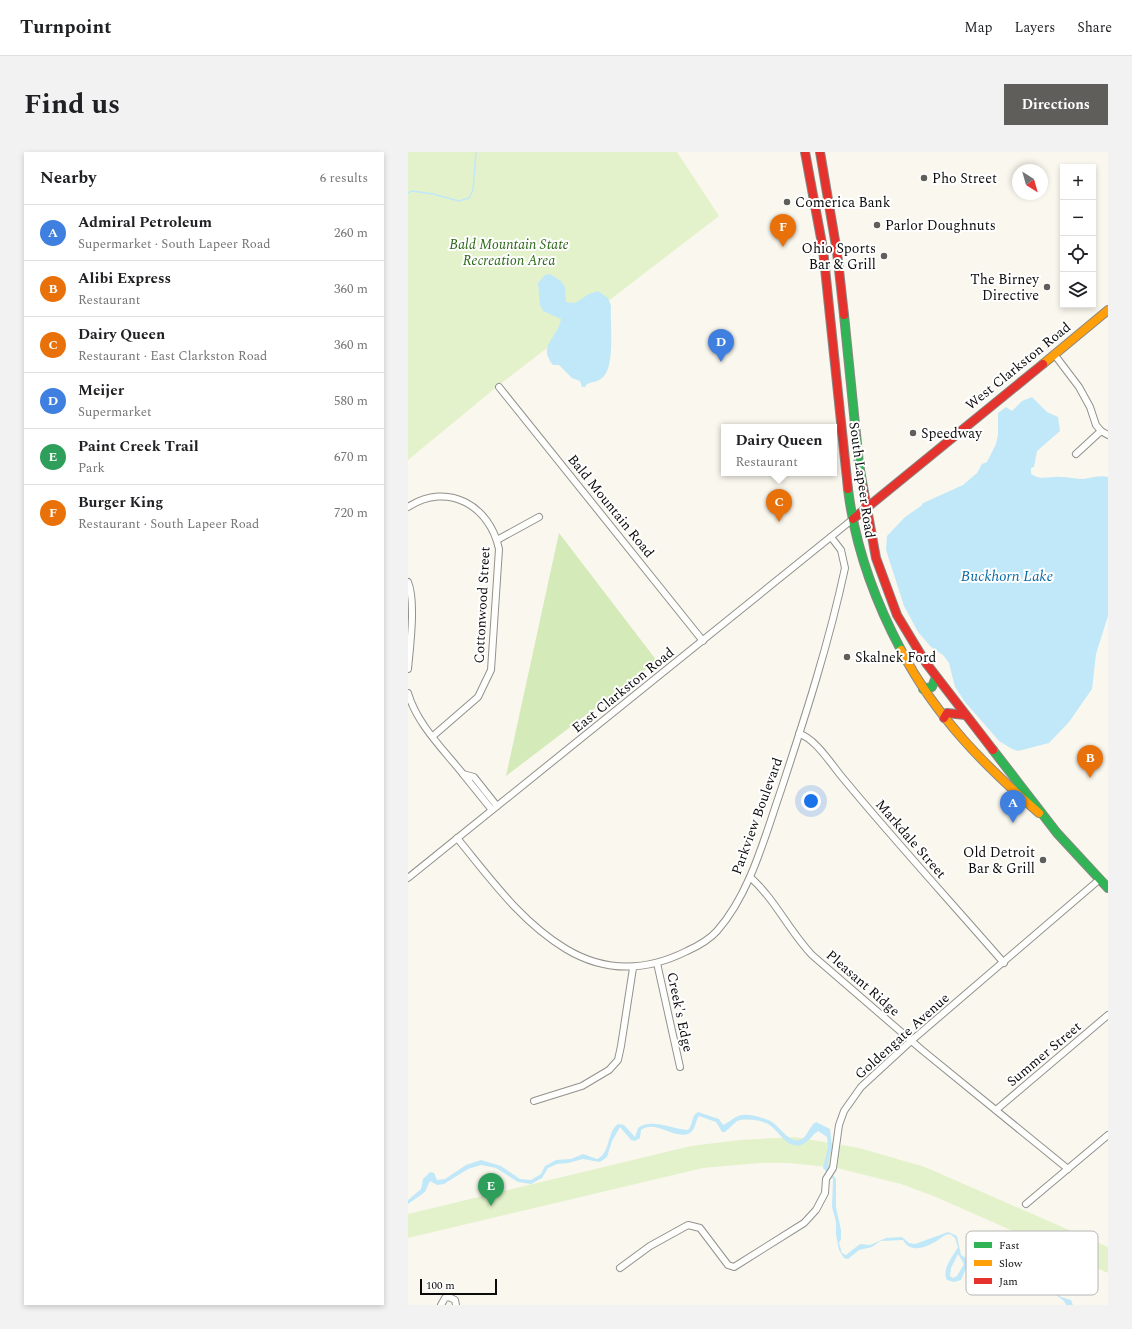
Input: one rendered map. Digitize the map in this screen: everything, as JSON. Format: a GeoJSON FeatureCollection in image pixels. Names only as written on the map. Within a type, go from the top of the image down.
{"type":"FeatureCollection","features":[{"type":"Feature","properties":{"kind":"main road","name":"South Lapeer Road"},"geometry":{"type":"LineString","coordinates":[[805,152],[814,187],[830,318],[843,449],[856,540],[876,598],[896,642],[923,689],[944,718],[981,760],[1049,822],[1108,888]]}},
{"type":"Feature","properties":{"kind":"main road","name":"South Lapeer Road"},"geometry":{"type":"LineString","coordinates":[[820,152],[837,252],[856,437],[866,508],[876,558],[889,597],[898,615],[936,677],[1049,822]]}},
{"type":"Feature","properties":{"kind":"main road","name":"West Clarkston Road"},"geometry":{"type":"LineString","coordinates":[[853,519],[1108,310]]}},
{"type":"Feature","properties":{"kind":"main road"},"geometry":{"type":"LineString","coordinates":[[830,318],[844,319]]}},
{"type":"Feature","properties":{"kind":"main road"},"geometry":{"type":"LineString","coordinates":[[835,364],[840,365],[844,370],[851,428],[856,437]]}},
{"type":"Feature","properties":{"kind":"main road"},"geometry":{"type":"LineString","coordinates":[[923,689],[932,687],[936,677]]}},
{"type":"Feature","properties":{"kind":"main road"},"geometry":{"type":"LineString","coordinates":[[944,718],[947,713],[965,715]]}},
{"type":"Feature","properties":{"kind":"street"},"geometry":{"type":"LineString","coordinates":[[1054,354],[1079,387],[1090,407],[1096,425],[1101,431],[1108,435]]}},
{"type":"Feature","properties":{"kind":"street","name":"Bald Mountain Road"},"geometry":{"type":"LineString","coordinates":[[498,387],[703,641]]}},
{"type":"Feature","properties":{"kind":"street"},"geometry":{"type":"LineString","coordinates":[[1076,454],[1101,431]]}},
{"type":"Feature","properties":{"kind":"street","name":"Cottonwood Street"},"geometry":{"type":"LineString","coordinates":[[408,506],[423,498],[435,497],[452,497],[466,502],[480,511],[488,521],[497,540],[499,549],[499,574],[491,670],[478,697],[433,736]]}},
{"type":"Feature","properties":{"kind":"street"},"geometry":{"type":"LineString","coordinates":[[497,540],[539,517]]}},
{"type":"Feature","properties":{"kind":"street","name":"East Clarkston Road"},"geometry":{"type":"LineString","coordinates":[[408,878],[853,519]]}},
{"type":"Feature","properties":{"kind":"street","name":"Parkview Boulevard"},"geometry":{"type":"LineString","coordinates":[[457,838],[507,900],[531,924],[566,949],[594,962],[633,968],[657,963],[694,947],[717,932],[731,912],[750,877],[799,734],[844,568],[842,550],[831,537]]}},
{"type":"Feature","properties":{"kind":"street"},"geometry":{"type":"LineString","coordinates":[[408,582],[411,589],[411,601],[408,668]]}},
{"type":"Feature","properties":{"kind":"street"},"geometry":{"type":"LineString","coordinates":[[408,693],[411,703],[421,721],[462,774],[474,777],[494,808]]}},
{"type":"Feature","properties":{"kind":"street","name":"Markdale Street"},"geometry":{"type":"LineString","coordinates":[[799,734],[810,740],[822,752],[875,817],[1004,963]]}},
{"type":"Feature","properties":{"kind":"street","name":"Pleasant Ridge"},"geometry":{"type":"LineString","coordinates":[[750,877],[761,888],[812,955],[911,1040],[1068,1169]]}},
{"type":"Feature","properties":{"kind":"street","name":"Goldengate Avenue"},"geometry":{"type":"LineString","coordinates":[[620,1268],[650,1246],[688,1225],[700,1228],[728,1264],[734,1267],[804,1223],[816,1210],[825,1193],[826,1179],[831,1172],[839,1125],[844,1111],[861,1087],[911,1040],[1004,963],[1100,879]]}},
{"type":"Feature","properties":{"kind":"street","name":"Creek's Edge"},"geometry":{"type":"LineString","coordinates":[[657,963],[680,1067]]}},
{"type":"Feature","properties":{"kind":"street"},"geometry":{"type":"LineString","coordinates":[[534,1101],[582,1086],[609,1070],[618,1060],[622,1046],[630,976],[633,968]]}},
{"type":"Feature","properties":{"kind":"street","name":"Summer Street"},"geometry":{"type":"LineString","coordinates":[[996,1110],[1108,1015]]}},
{"type":"Feature","properties":{"kind":"street"},"geometry":{"type":"LineString","coordinates":[[1026,1204],[1108,1135]]}},
{"type":"Feature","properties":{"kind":"street"},"geometry":{"type":"LineString","coordinates":[[441,1305],[445,1298],[449,1297],[455,1300],[456,1305]]}},
{"type":"Feature","properties":{"kind":"green space","name":"Bald Mountain State Recreation Area"},"geometry":{"type":"Polygon","coordinates":[[[408,152],[677,152],[719,216],[499,385],[408,460],[408,152]]]}},
{"type":"Feature","properties":{"kind":"green space"},"geometry":{"type":"Polygon","coordinates":[[[559,533],[657,661],[506,776],[559,533]]]}},
{"type":"Feature","properties":{"kind":"green space"},"geometry":{"type":"Polygon","coordinates":[[[795,1137],[859,1148],[925,1167],[1071,1231],[1013,1231],[936,1197],[901,1184],[837,1168],[789,1163],[760,1163],[703,1168],[408,1238],[408,1214],[691,1146],[740,1140],[795,1137]]]}},
{"type":"Feature","properties":{"kind":"green space"},"geometry":{"type":"Polygon","coordinates":[[[1098,1243],[1108,1247],[1108,1273],[1098,1269],[1098,1243]]]}},
{"type":"Feature","properties":{"kind":"water"},"geometry":{"type":"Polygon","coordinates":[[[550,274],[561,281],[565,287],[566,302],[575,303],[589,294],[598,291],[608,298],[611,306],[610,363],[602,378],[587,384],[585,387],[582,387],[580,381],[572,378],[559,365],[553,365],[547,352],[561,319],[543,311],[540,305],[538,283],[545,275],[550,274]]]}},
{"type":"Feature","properties":{"kind":"water","name":"Buckhorn Lake"},"geometry":{"type":"Polygon","coordinates":[[[1032,397],[1047,412],[1058,417],[1060,431],[1037,451],[1034,467],[1031,468],[1031,474],[1042,478],[1064,477],[1083,479],[1099,476],[1108,477],[1108,616],[1096,654],[1092,689],[1069,722],[1049,743],[1018,751],[999,741],[965,702],[955,687],[949,663],[943,655],[931,647],[918,632],[904,606],[886,550],[887,536],[905,517],[923,503],[963,485],[977,473],[982,464],[987,462],[996,444],[998,435],[998,413],[1006,407],[1012,411],[1022,401],[1032,397]]]}},
{"type":"Feature","properties":{"kind":"water"},"geometry":{"type":"Polygon","coordinates":[[[698,1112],[719,1119],[723,1125],[739,1116],[750,1115],[772,1122],[788,1137],[796,1140],[802,1139],[816,1122],[830,1129],[832,1147],[828,1163],[830,1172],[836,1179],[836,1207],[841,1230],[841,1239],[839,1243],[842,1253],[846,1255],[860,1244],[870,1245],[886,1238],[902,1237],[909,1243],[915,1244],[948,1232],[957,1236],[961,1255],[966,1258],[966,1269],[961,1280],[954,1282],[947,1280],[946,1276],[947,1267],[958,1247],[955,1238],[950,1234],[945,1235],[935,1242],[921,1248],[912,1248],[903,1240],[880,1241],[872,1247],[859,1250],[848,1259],[844,1258],[839,1250],[836,1235],[836,1222],[832,1207],[833,1179],[823,1168],[828,1147],[827,1137],[818,1131],[806,1143],[801,1145],[791,1144],[768,1124],[757,1121],[737,1121],[725,1132],[722,1132],[716,1122],[699,1116],[690,1133],[684,1135],[672,1133],[659,1128],[647,1127],[641,1130],[640,1138],[635,1141],[631,1140],[620,1127],[612,1141],[607,1157],[600,1162],[583,1159],[557,1164],[548,1168],[542,1178],[531,1184],[518,1182],[496,1168],[481,1165],[468,1169],[444,1184],[437,1185],[430,1181],[425,1192],[408,1204],[408,1200],[421,1189],[423,1179],[430,1172],[434,1173],[437,1180],[445,1179],[466,1165],[481,1160],[501,1166],[520,1179],[531,1180],[541,1174],[545,1166],[556,1160],[571,1159],[583,1154],[597,1159],[607,1148],[612,1132],[618,1124],[624,1125],[635,1137],[638,1128],[649,1124],[688,1130],[691,1126],[693,1118],[698,1112]],[[958,1254],[951,1268],[950,1276],[953,1278],[957,1276],[964,1264],[958,1254]]]}},
{"type":"Feature","properties":{"kind":"water"},"geometry":{"type":"Polygon","coordinates":[[[1056,1295],[1071,1300],[1073,1305],[1066,1305],[1064,1301],[1056,1295]]]}},
{"type":"Feature","properties":{"kind":"waterway"},"geometry":{"type":"LineString","coordinates":[[408,193],[412,191],[433,194],[459,201],[469,198],[473,190],[476,152]]}},
{"type":"Feature","properties":{"kind":"traffic: fast"},"geometry":{"type":"LineString","coordinates":[[844,315],[859,464],[863,487]]}},
{"type":"Feature","properties":{"kind":"traffic: fast"},"geometry":{"type":"LineString","coordinates":[[848,489],[855,531],[867,572],[882,611],[901,650]]}},
{"type":"Feature","properties":{"kind":"traffic: fast"},"geometry":{"type":"LineString","coordinates":[[923,689],[932,687],[936,677]]}},
{"type":"Feature","properties":{"kind":"traffic: fast"},"geometry":{"type":"LineString","coordinates":[[993,750],[1057,833],[1108,888]]}},
{"type":"Feature","properties":{"kind":"traffic: slow"},"geometry":{"type":"LineString","coordinates":[[1043,364],[1108,310]]}},
{"type":"Feature","properties":{"kind":"traffic: slow"},"geometry":{"type":"LineString","coordinates":[[901,650],[914,674],[945,718],[980,758],[1039,813]]}},
{"type":"Feature","properties":{"kind":"traffic: jam"},"geometry":{"type":"LineString","coordinates":[[805,152],[823,249],[848,489]]}},
{"type":"Feature","properties":{"kind":"traffic: jam"},"geometry":{"type":"LineString","coordinates":[[820,152],[837,252],[844,315]]}},
{"type":"Feature","properties":{"kind":"traffic: jam"},"geometry":{"type":"LineString","coordinates":[[853,519],[1043,364]]}},
{"type":"Feature","properties":{"kind":"traffic: jam"},"geometry":{"type":"LineString","coordinates":[[863,487],[876,558],[897,615],[926,663],[993,750]]}},
{"type":"Feature","properties":{"kind":"traffic: jam"},"geometry":{"type":"LineString","coordinates":[[944,718],[947,713],[965,715]]}},
{"type":"Feature","properties":{"kind":"place","name":"Pho Street"},"geometry":{"type":"Point","coordinates":[924,178]}},
{"type":"Feature","properties":{"kind":"place","name":"Comerica Bank"},"geometry":{"type":"Point","coordinates":[787,202]}},
{"type":"Feature","properties":{"kind":"place","name":"Parlor Doughnuts"},"geometry":{"type":"Point","coordinates":[877,225]}},
{"type":"Feature","properties":{"kind":"place","name":"Burger King"},"geometry":{"type":"Point","coordinates":[783,247]}},
{"type":"Feature","properties":{"kind":"place","name":"Ohio Sports Bar & Grill"},"geometry":{"type":"Point","coordinates":[884,256]}},
{"type":"Feature","properties":{"kind":"place","name":"The Birney Directive"},"geometry":{"type":"Point","coordinates":[1047,287]}},
{"type":"Feature","properties":{"kind":"place","name":"Meijer"},"geometry":{"type":"Point","coordinates":[721,362]}},
{"type":"Feature","properties":{"kind":"place","name":"Speedway"},"geometry":{"type":"Point","coordinates":[913,433]}},
{"type":"Feature","properties":{"kind":"place","name":"Dairy Queen"},"geometry":{"type":"Point","coordinates":[779,522]}},
{"type":"Feature","properties":{"kind":"place","name":"Skalnek Ford"},"geometry":{"type":"Point","coordinates":[847,657]}},
{"type":"Feature","properties":{"kind":"place","name":"Alibi Express"},"geometry":{"type":"Point","coordinates":[1090,778]}},
{"type":"Feature","properties":{"kind":"place","name":"Admiral Petroleum"},"geometry":{"type":"Point","coordinates":[1013,823]}},
{"type":"Feature","properties":{"kind":"place","name":"Old Detroit Bar & Grill"},"geometry":{"type":"Point","coordinates":[1043,860]}},
{"type":"Feature","properties":{"kind":"place","name":"Paint Creek Trail"},"geometry":{"type":"Point","coordinates":[491,1206]}}]}
